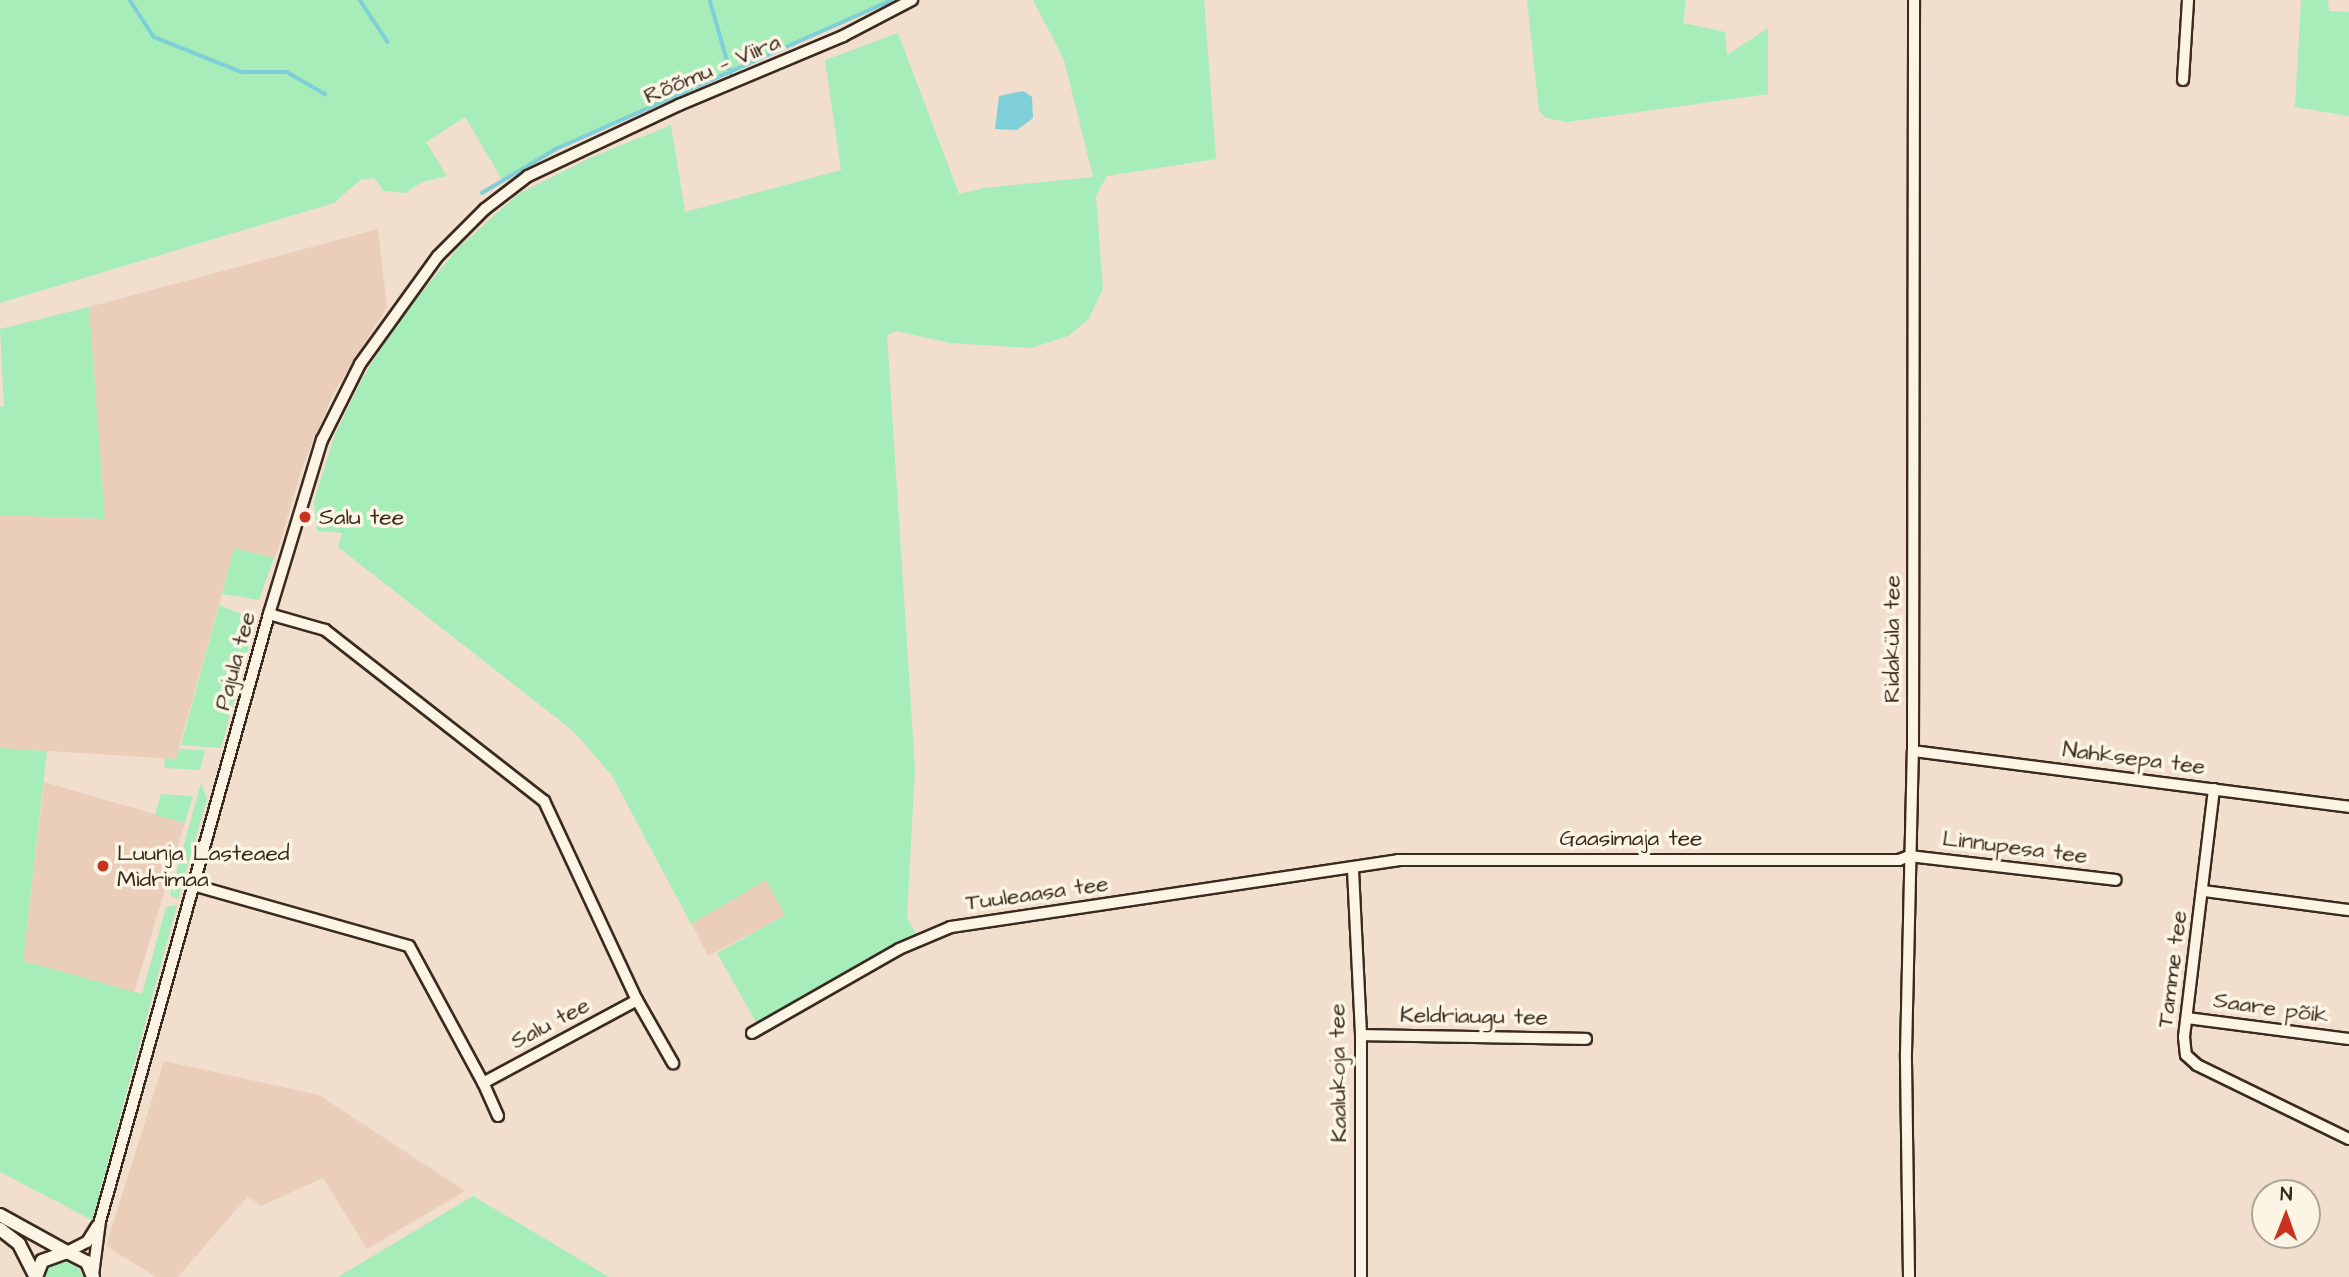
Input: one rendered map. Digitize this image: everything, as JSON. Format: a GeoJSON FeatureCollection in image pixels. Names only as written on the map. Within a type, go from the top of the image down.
{"type":"FeatureCollection","features":[{"type":"Feature","properties":{"kind":"main road"},"geometry":{"type":"LineString","coordinates":[[0,1215],[88,1262],[94,1276]]}},
{"type":"Feature","properties":{"kind":"main road"},"geometry":{"type":"LineString","coordinates":[[0,1229],[19,1244],[36,1277]]}},
{"type":"Feature","properties":{"kind":"main road"},"geometry":{"type":"LineString","coordinates":[[36,1277],[42,1261],[67,1252]]}},
{"type":"Feature","properties":{"kind":"street","name":"Rõõmu — Viira"},"geometry":{"type":"LineString","coordinates":[[528,176],[667,110],[843,36],[912,0]]}},
{"type":"Feature","properties":{"kind":"street","name":"Ridaküla tee"},"geometry":{"type":"LineString","coordinates":[[1909,1277],[1914,0]]}},
{"type":"Feature","properties":{"kind":"street"},"geometry":{"type":"LineString","coordinates":[[2183,80],[2188,0]]}},
{"type":"Feature","properties":{"kind":"street","name":"Pajula tee"},"geometry":{"type":"LineString","coordinates":[[100,1221],[270,614],[322,440],[360,364],[438,256],[485,209],[528,176]]}},
{"type":"Feature","properties":{"kind":"street"},"geometry":{"type":"LineString","coordinates":[[270,614],[325,630],[544,801],[637,1000],[673,1063]]}},
{"type":"Feature","properties":{"kind":"street","name":"Nahksepa tee"},"geometry":{"type":"LineString","coordinates":[[1913,751],[2349,807]]}},
{"type":"Feature","properties":{"kind":"street","name":"Tamme tee"},"geometry":{"type":"LineString","coordinates":[[2214,789],[2187,1018],[2186,1055],[2197,1065],[2349,1139]]}},
{"type":"Feature","properties":{"kind":"street","name":"Gaasimaja tee"},"geometry":{"type":"LineString","coordinates":[[1353,870],[1398,860],[1899,860],[1909,856]]}},
{"type":"Feature","properties":{"kind":"street","name":"Linnupesa tee"},"geometry":{"type":"LineString","coordinates":[[1909,856],[2116,880]]}},
{"type":"Feature","properties":{"kind":"street","name":"Tuuleaasa tee"},"geometry":{"type":"LineString","coordinates":[[752,1033],[898,949],[951,927],[1353,870]]}},
{"type":"Feature","properties":{"kind":"street","name":"Kaalukoja tee"},"geometry":{"type":"LineString","coordinates":[[1353,870],[1361,1035],[1361,1277]]}},
{"type":"Feature","properties":{"kind":"street"},"geometry":{"type":"LineString","coordinates":[[194,886],[409,946],[498,1116]]}},
{"type":"Feature","properties":{"kind":"street"},"geometry":{"type":"LineString","coordinates":[[2204,891],[2349,910]]}},
{"type":"Feature","properties":{"kind":"street","name":"Salu tee"},"geometry":{"type":"LineString","coordinates":[[483,1083],[637,1000]]}},
{"type":"Feature","properties":{"kind":"street","name":"Saare põik"},"geometry":{"type":"LineString","coordinates":[[2187,1018],[2349,1039]]}},
{"type":"Feature","properties":{"kind":"street","name":"Keldriaugu tee"},"geometry":{"type":"LineString","coordinates":[[1361,1035],[1586,1039]]}},
{"type":"Feature","properties":{"kind":"street"},"geometry":{"type":"LineString","coordinates":[[67,1252],[87,1242],[100,1221]]}},
{"type":"Feature","properties":{"kind":"street"},"geometry":{"type":"LineString","coordinates":[[94,1276],[100,1221]]}},
{"type":"Feature","properties":{"kind":"shaded area"},"geometry":{"type":"Polygon","coordinates":[[[378,229],[387,307],[333,394],[302,468],[274,558],[234,549],[176,759],[0,748],[0,515],[105,519],[89,307],[378,229]]]}},
{"type":"Feature","properties":{"kind":"shaded area","name":"Luunja Lasteaed Midrimaa"},"geometry":{"type":"Polygon","coordinates":[[[44,782],[185,823],[134,993],[23,961],[44,782]]]}},
{"type":"Feature","properties":{"kind":"shaded area"},"geometry":{"type":"Polygon","coordinates":[[[766,879],[785,915],[708,956],[689,920],[766,879]]]}},
{"type":"Feature","properties":{"kind":"shaded area"},"geometry":{"type":"Polygon","coordinates":[[[164,1061],[319,1095],[465,1191],[367,1249],[323,1178],[261,1206],[248,1196],[178,1277],[156,1277],[106,1246],[164,1061]]]}},
{"type":"Feature","properties":{"kind":"green space"},"geometry":{"type":"Polygon","coordinates":[[[0,0],[893,0],[556,149],[503,181],[465,117],[426,142],[447,176],[422,182],[405,193],[384,191],[374,178],[360,180],[334,203],[0,303],[0,0]]]}},
{"type":"Feature","properties":{"kind":"green space"},"geometry":{"type":"Polygon","coordinates":[[[1033,0],[1204,0],[1216,159],[1107,176],[1096,196],[1103,289],[1088,320],[1068,336],[1031,348],[950,343],[896,331],[887,335],[915,768],[907,918],[919,938],[760,1029],[717,953],[785,915],[766,880],[691,924],[611,774],[572,730],[338,547],[342,533],[317,531],[314,501],[335,434],[363,377],[400,318],[458,248],[518,194],[592,157],[671,125],[685,212],[841,170],[825,60],[898,33],[959,194],[984,188],[1093,177],[1064,60],[1033,0]]]}},
{"type":"Feature","properties":{"kind":"green space"},"geometry":{"type":"Polygon","coordinates":[[[1527,0],[1686,0],[1683,23],[1725,32],[1727,55],[1768,28],[1768,94],[1567,122],[1546,118],[1539,111],[1527,0]]]}},
{"type":"Feature","properties":{"kind":"green space"},"geometry":{"type":"Polygon","coordinates":[[[2301,0],[2328,0],[2329,11],[2349,12],[2349,116],[2295,107],[2301,0]]]}},
{"type":"Feature","properties":{"kind":"green space"},"geometry":{"type":"Polygon","coordinates":[[[89,307],[105,519],[0,515],[0,407],[4,406],[0,329],[89,307]]]}},
{"type":"Feature","properties":{"kind":"green space"},"geometry":{"type":"Polygon","coordinates":[[[234,548],[274,558],[259,600],[222,594],[234,548]]]}},
{"type":"Feature","properties":{"kind":"green space"},"geometry":{"type":"Polygon","coordinates":[[[219,605],[250,617],[253,630],[221,748],[181,745],[219,605]]]}},
{"type":"Feature","properties":{"kind":"green space"},"geometry":{"type":"Polygon","coordinates":[[[0,748],[47,751],[23,961],[142,994],[166,907],[177,905],[92,1220],[0,1172],[0,748]]]}},
{"type":"Feature","properties":{"kind":"green space"},"geometry":{"type":"Polygon","coordinates":[[[179,749],[205,750],[200,770],[164,768],[165,758],[176,759],[179,749]]]}},
{"type":"Feature","properties":{"kind":"green space"},"geometry":{"type":"Polygon","coordinates":[[[201,783],[207,799],[178,899],[170,895],[201,783]]]}},
{"type":"Feature","properties":{"kind":"green space"},"geometry":{"type":"Polygon","coordinates":[[[161,794],[193,796],[185,823],[155,815],[161,794]]]}},
{"type":"Feature","properties":{"kind":"green space"},"geometry":{"type":"Polygon","coordinates":[[[473,1196],[609,1277],[338,1277],[473,1196]]]}},
{"type":"Feature","properties":{"kind":"green space"},"geometry":{"type":"Polygon","coordinates":[[[57,1259],[74,1263],[85,1277],[45,1277],[45,1265],[57,1259]]]}},
{"type":"Feature","properties":{"kind":"water"},"geometry":{"type":"Polygon","coordinates":[[[1023,91],[1032,97],[1033,118],[1017,130],[995,129],[999,96],[1023,91]]]}},
{"type":"Feature","properties":{"kind":"waterway"},"geometry":{"type":"LineString","coordinates":[[130,0],[154,37],[242,72],[287,72],[325,94]]}},
{"type":"Feature","properties":{"kind":"waterway"},"geometry":{"type":"LineString","coordinates":[[360,0],[388,42]]}},
{"type":"Feature","properties":{"kind":"waterway"},"geometry":{"type":"LineString","coordinates":[[710,0],[731,73]]}},
{"type":"Feature","properties":{"kind":"waterway"},"geometry":{"type":"LineString","coordinates":[[482,193],[556,149],[893,0]]}},
{"type":"Feature","properties":{"kind":"place","name":"Salu tee"},"geometry":{"type":"Point","coordinates":[305,517]}},
{"type":"Feature","properties":{"kind":"place","name":"Luunja Lasteaed Midrimaa"},"geometry":{"type":"Point","coordinates":[103,866]}}]}
